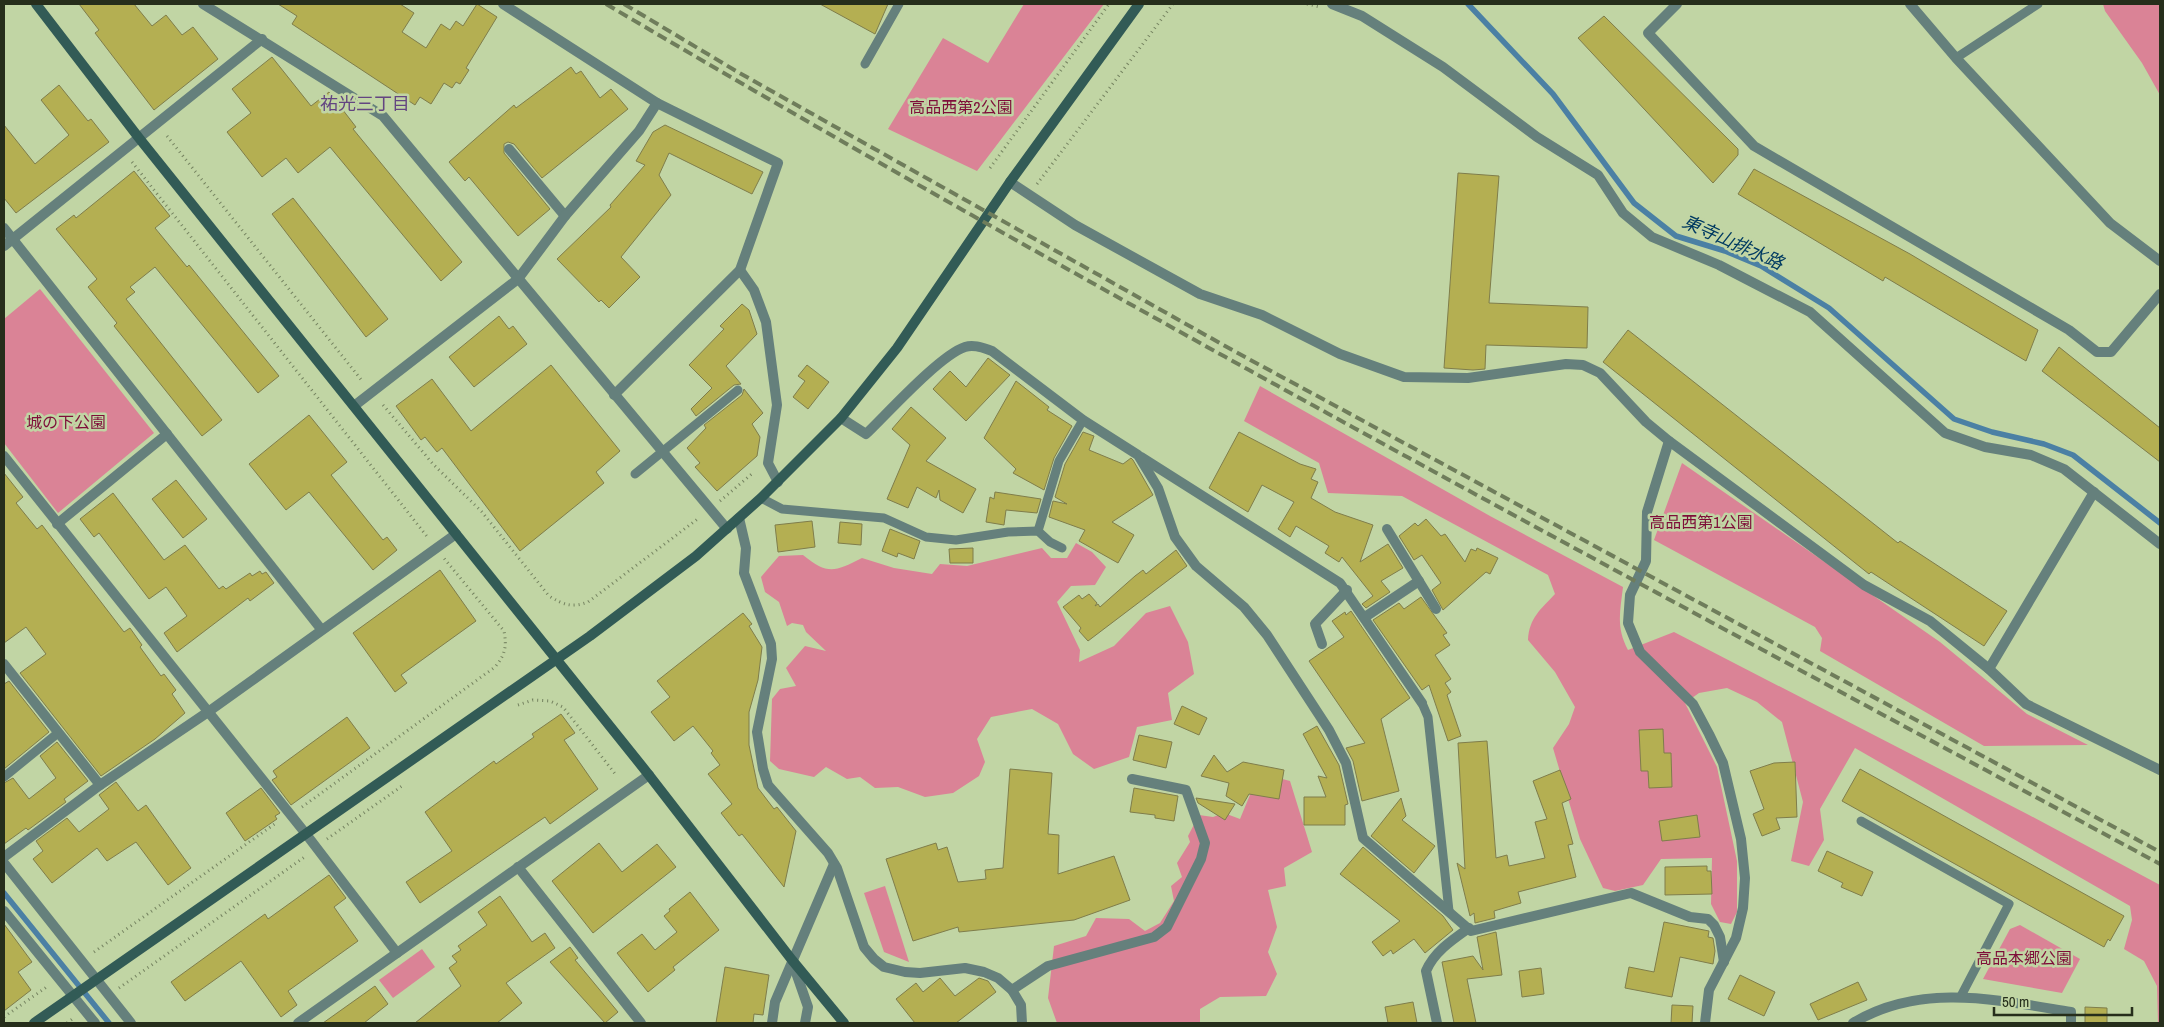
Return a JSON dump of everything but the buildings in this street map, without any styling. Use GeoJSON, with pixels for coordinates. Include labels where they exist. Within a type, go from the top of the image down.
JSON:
{"type":"FeatureCollection","features":[{"type":"Feature","properties":{"kind":"street"},"geometry":{"type":"LineString","coordinates":[[36,4],[139,138],[649,775],[792,960],[844,1023]]}},
{"type":"Feature","properties":{"kind":"street"},"geometry":{"type":"LineString","coordinates":[[203,4],[383,116],[726,529]]}},
{"type":"Feature","properties":{"kind":"street"},"geometry":{"type":"LineString","coordinates":[[503,4],[657,103],[778,163],[740,270],[614,396]]}},
{"type":"Feature","properties":{"kind":"street"},"geometry":{"type":"LineString","coordinates":[[34,1023],[556,660],[658,585],[762,498],[841,418],[897,348],[1010,182],[1140,4]]}},
{"type":"Feature","properties":{"kind":"street"},"geometry":{"type":"LineString","coordinates":[[1332,4],[1362,16],[1443,67],[1537,136],[1598,175],[1623,213],[1652,237],[1719,265],[1810,312],[1946,433],[1985,447],[2031,455],[2064,469],[2160,544]]}},
{"type":"Feature","properties":{"kind":"street"},"geometry":{"type":"LineString","coordinates":[[1677,4],[1648,33],[1754,146],[2069,330],[2097,352],[2111,352],[2160,294]]}},
{"type":"Feature","properties":{"kind":"street"},"geometry":{"type":"LineString","coordinates":[[1910,4],[1956,58],[2110,223],[2160,261]]}},
{"type":"Feature","properties":{"kind":"street"},"geometry":{"type":"LineString","coordinates":[[4,246],[262,39]]}},
{"type":"Feature","properties":{"kind":"street"},"geometry":{"type":"LineString","coordinates":[[354,406],[518,279],[565,216],[638,131],[657,103]]}},
{"type":"Feature","properties":{"kind":"street"},"geometry":{"type":"LineString","coordinates":[[509,149],[565,216]]}},
{"type":"Feature","properties":{"kind":"street"},"geometry":{"type":"LineString","coordinates":[[1010,182],[1075,225],[1200,294],[1262,315],[1340,354],[1404,377],[1468,378],[1566,364],[1583,365],[1600,373],[1646,422],[1669,441],[1864,585],[1930,621],[1989,669],[2026,704],[2160,770]]}},
{"type":"Feature","properties":{"kind":"street"},"geometry":{"type":"LineString","coordinates":[[4,228],[321,629]]}},
{"type":"Feature","properties":{"kind":"street"},"geometry":{"type":"LineString","coordinates":[[740,270],[754,290],[766,322],[778,405],[768,463],[778,482]]}},
{"type":"Feature","properties":{"kind":"street"},"geometry":{"type":"LineString","coordinates":[[841,418],[866,434],[945,359],[966,347],[978,346],[992,351],[1084,420],[1340,583],[1347,590],[1422,703]]}},
{"type":"Feature","properties":{"kind":"street"},"geometry":{"type":"LineString","coordinates":[[57,524],[167,434]]}},
{"type":"Feature","properties":{"kind":"street"},"geometry":{"type":"LineString","coordinates":[[1669,441],[1646,512],[1646,561],[1630,595],[1628,623],[1640,652],[1693,704],[1723,764],[1741,839],[1745,878],[1743,908],[1738,930],[1709,990],[1705,1023]]}},
{"type":"Feature","properties":{"kind":"street"},"geometry":{"type":"LineString","coordinates":[[1138,455],[1158,488],[1175,537],[1196,566],[1244,607],[1267,635],[1329,730],[1346,763],[1363,838],[1472,931],[1630,893],[1690,917],[1708,919],[1714,925],[1720,937],[1724,962]]}},
{"type":"Feature","properties":{"kind":"street"},"geometry":{"type":"LineString","coordinates":[[4,456],[306,834],[397,953]]}},
{"type":"Feature","properties":{"kind":"street"},"geometry":{"type":"LineString","coordinates":[[1989,669],[2094,492]]}},
{"type":"Feature","properties":{"kind":"street"},"geometry":{"type":"LineString","coordinates":[[739,518],[746,548],[744,573],[771,644],[772,659],[757,732],[763,769],[768,784],[814,836],[834,864],[864,947],[884,967],[920,973],[965,968],[998,978],[1012,990],[1021,1005],[1022,1023]]}},
{"type":"Feature","properties":{"kind":"street"},"geometry":{"type":"LineString","coordinates":[[1387,529],[1436,609]]}},
{"type":"Feature","properties":{"kind":"street"},"geometry":{"type":"LineString","coordinates":[[4,857],[100,785],[208,712],[321,629],[456,534]]}},
{"type":"Feature","properties":{"kind":"street"},"geometry":{"type":"LineString","coordinates":[[1365,618],[1419,580]]}},
{"type":"Feature","properties":{"kind":"street"},"geometry":{"type":"LineString","coordinates":[[1322,644],[1315,624],[1347,590]]}},
{"type":"Feature","properties":{"kind":"street"},"geometry":{"type":"LineString","coordinates":[[4,664],[100,785]]}},
{"type":"Feature","properties":{"kind":"street"},"geometry":{"type":"LineString","coordinates":[[299,1023],[649,775]]}},
{"type":"Feature","properties":{"kind":"street"},"geometry":{"type":"LineString","coordinates":[[1012,990],[1048,966],[1154,937],[1168,927],[1201,858],[1205,843],[1186,790],[1132,779]]}},
{"type":"Feature","properties":{"kind":"street"},"geometry":{"type":"LineString","coordinates":[[4,863],[131,1023]]}},
{"type":"Feature","properties":{"kind":"street"},"geometry":{"type":"LineString","coordinates":[[772,1023],[775,1002],[834,864]]}},
{"type":"Feature","properties":{"kind":"street"},"geometry":{"type":"LineString","coordinates":[[518,867],[641,1023]]}},
{"type":"Feature","properties":{"kind":"street"},"geometry":{"type":"LineString","coordinates":[[4,911],[95,1023]]}},
{"type":"Feature","properties":{"kind":"street"},"geometry":{"type":"LineString","coordinates":[[1437,1023],[1426,970],[1430,962],[1447,943],[1469,928]]}},
{"type":"Feature","properties":{"kind":"street"},"geometry":{"type":"LineString","coordinates":[[792,960],[808,1007],[805,1023]]}},
{"type":"Feature","properties":{"kind":"street"},"geometry":{"type":"LineString","coordinates":[[1853,1023],[1887,1008],[1913,1001],[1961,996],[2072,1012],[2071,1023]]}},
{"type":"Feature","properties":{"kind":"lane"},"geometry":{"type":"LineString","coordinates":[[865,64],[899,4]]}},
{"type":"Feature","properties":{"kind":"lane"},"geometry":{"type":"LineString","coordinates":[[1956,58],[2038,4]]}},
{"type":"Feature","properties":{"kind":"lane"},"geometry":{"type":"LineString","coordinates":[[635,474],[738,390]]}},
{"type":"Feature","properties":{"kind":"lane"},"geometry":{"type":"LineString","coordinates":[[1038,531],[1059,461],[1084,420]]}},
{"type":"Feature","properties":{"kind":"lane"},"geometry":{"type":"LineString","coordinates":[[762,498],[782,509],[884,518],[926,537],[956,540],[1008,532],[1038,531],[1050,542],[1062,548]]}},
{"type":"Feature","properties":{"kind":"lane"},"geometry":{"type":"LineString","coordinates":[[1422,703],[1428,717],[1449,911]]}},
{"type":"Feature","properties":{"kind":"lane"},"geometry":{"type":"LineString","coordinates":[[4,777],[58,733]]}},
{"type":"Feature","properties":{"kind":"lane"},"geometry":{"type":"LineString","coordinates":[[1861,821],[2009,904],[1961,996]]}},
{"type":"Feature","properties":{"kind":"path"},"geometry":{"type":"LineString","coordinates":[[990,168],[1109,4]]}},
{"type":"Feature","properties":{"kind":"path"},"geometry":{"type":"LineString","coordinates":[[1029,194],[1173,4]]}},
{"type":"Feature","properties":{"kind":"path"},"geometry":{"type":"LineString","coordinates":[[167,136],[365,384]]}},
{"type":"Feature","properties":{"kind":"path"},"geometry":{"type":"LineString","coordinates":[[132,162],[436,548],[504,631],[506,645],[504,656],[496,667],[302,808]]}},
{"type":"Feature","properties":{"kind":"path"},"geometry":{"type":"LineString","coordinates":[[383,405],[432,464],[482,512],[549,596],[561,603],[574,607],[588,602],[699,518]]}},
{"type":"Feature","properties":{"kind":"path"},"geometry":{"type":"LineString","coordinates":[[719,502],[754,472]]}},
{"type":"Feature","properties":{"kind":"path"},"geometry":{"type":"LineString","coordinates":[[512,710],[520,704],[533,700],[550,701],[563,707],[616,774]]}},
{"type":"Feature","properties":{"kind":"path"},"geometry":{"type":"LineString","coordinates":[[327,839],[407,783]]}},
{"type":"Feature","properties":{"kind":"path"},"geometry":{"type":"LineString","coordinates":[[94,952],[276,823]]}},
{"type":"Feature","properties":{"kind":"path"},"geometry":{"type":"LineString","coordinates":[[117,990],[306,856]]}},
{"type":"Feature","properties":{"kind":"path"},"geometry":{"type":"LineString","coordinates":[[4,1017],[48,985]]}},
{"type":"Feature","properties":{"kind":"green space","name":"高品西第2公園"},"geometry":{"type":"Polygon","coordinates":[[[1024,4],[1104,4],[977,171],[888,129],[943,38],[988,63],[1024,4]]]}},
{"type":"Feature","properties":{"kind":"green space"},"geometry":{"type":"Polygon","coordinates":[[[2103,4],[2160,4],[2160,95],[2142,63],[2105,11],[2103,4]]]}},
{"type":"Feature","properties":{"kind":"green space","name":"城の下公園"},"geometry":{"type":"Polygon","coordinates":[[[40,289],[154,433],[58,513],[4,443],[4,319],[40,289]]]}},
{"type":"Feature","properties":{"kind":"green space"},"geometry":{"type":"Polygon","coordinates":[[[1260,386],[1490,516],[1623,587],[1620,627],[1628,650],[1674,632],[2029,815],[2160,885],[2160,1023],[2158,1023],[2157,986],[2144,961],[2124,949],[2132,920],[2130,906],[1855,748],[1820,809],[1824,840],[1809,866],[1791,861],[1803,802],[1782,722],[1757,702],[1727,688],[1699,693],[1685,703],[1717,767],[1737,861],[1737,912],[1731,924],[1720,922],[1711,904],[1712,858],[1661,859],[1643,885],[1615,891],[1603,888],[1580,839],[1553,748],[1569,724],[1575,707],[1555,672],[1528,640],[1533,620],[1555,594],[1548,575],[1402,496],[1328,493],[1319,463],[1244,421],[1260,386]]]}},
{"type":"Feature","properties":{"kind":"green space","name":"高品西第1公園"},"geometry":{"type":"Polygon","coordinates":[[[1682,463],[1940,642],[2027,714],[2088,745],[1984,746],[1820,651],[1822,638],[1815,627],[1654,540],[1682,463]]]}},
{"type":"Feature","properties":{"kind":"green space"},"geometry":{"type":"Polygon","coordinates":[[[1076,543],[1092,552],[1106,567],[1095,585],[1071,586],[1057,602],[1080,650],[1079,662],[1114,646],[1146,613],[1170,606],[1188,642],[1194,674],[1168,693],[1172,720],[1137,727],[1129,757],[1094,769],[1073,754],[1058,724],[1032,709],[991,717],[977,739],[985,762],[979,776],[953,793],[925,797],[898,787],[875,788],[860,777],[847,779],[826,767],[814,777],[779,769],[770,761],[772,699],[780,689],[796,686],[786,668],[805,646],[826,651],[806,632],[803,625],[792,623],[787,626],[779,602],[765,592],[761,577],[779,556],[803,555],[819,566],[831,569],[844,566],[862,558],[894,568],[932,574],[940,564],[967,566],[1042,548],[1051,558],[1067,558],[1076,543]]]}},
{"type":"Feature","properties":{"kind":"green space"},"geometry":{"type":"Polygon","coordinates":[[[1259,773],[1290,781],[1312,852],[1284,868],[1286,886],[1268,890],[1277,927],[1268,952],[1277,974],[1266,996],[1220,997],[1200,1009],[1200,1023],[1057,1023],[1048,998],[1054,946],[1086,936],[1096,918],[1129,919],[1145,931],[1160,923],[1174,901],[1171,886],[1182,877],[1177,863],[1190,842],[1188,836],[1199,815],[1213,817],[1224,813],[1240,819],[1259,773]]]}},
{"type":"Feature","properties":{"kind":"green space"},"geometry":{"type":"Polygon","coordinates":[[[885,886],[909,962],[884,952],[864,893],[885,886]]]}},
{"type":"Feature","properties":{"kind":"green space","name":"高品本郷公園"},"geometry":{"type":"Polygon","coordinates":[[[2020,925],[2080,959],[2062,993],[1983,979],[2010,929],[2020,925]]]}},
{"type":"Feature","properties":{"kind":"green space"},"geometry":{"type":"Polygon","coordinates":[[[422,949],[435,967],[393,998],[379,980],[422,949]]]}},
{"type":"Feature","properties":{"kind":"waterway","name":"東寺山排水路"},"geometry":{"type":"LineString","coordinates":[[1468,4],[1553,94],[1634,203],[1676,236],[1725,251],[1761,266],[1829,308],[1954,419],[1992,432],[2044,444],[2073,455],[2160,523]]}},
{"type":"Feature","properties":{"kind":"waterway"},"geometry":{"type":"LineString","coordinates":[[4,893],[109,1023]]}},
{"type":"Feature","properties":{"kind":"railway"},"geometry":{"type":"LineString","coordinates":[[606,4],[798,116],[1184,334],[1574,548],[2160,864]]}},
{"type":"Feature","properties":{"kind":"railway"},"geometry":{"type":"LineString","coordinates":[[624,4],[736,71],[1234,351],[2160,852]]}},
{"type":"Feature","properties":{"kind":"district","name":"祐光三丁目"},"geometry":{"type":"Point","coordinates":[365,103]}}]}
